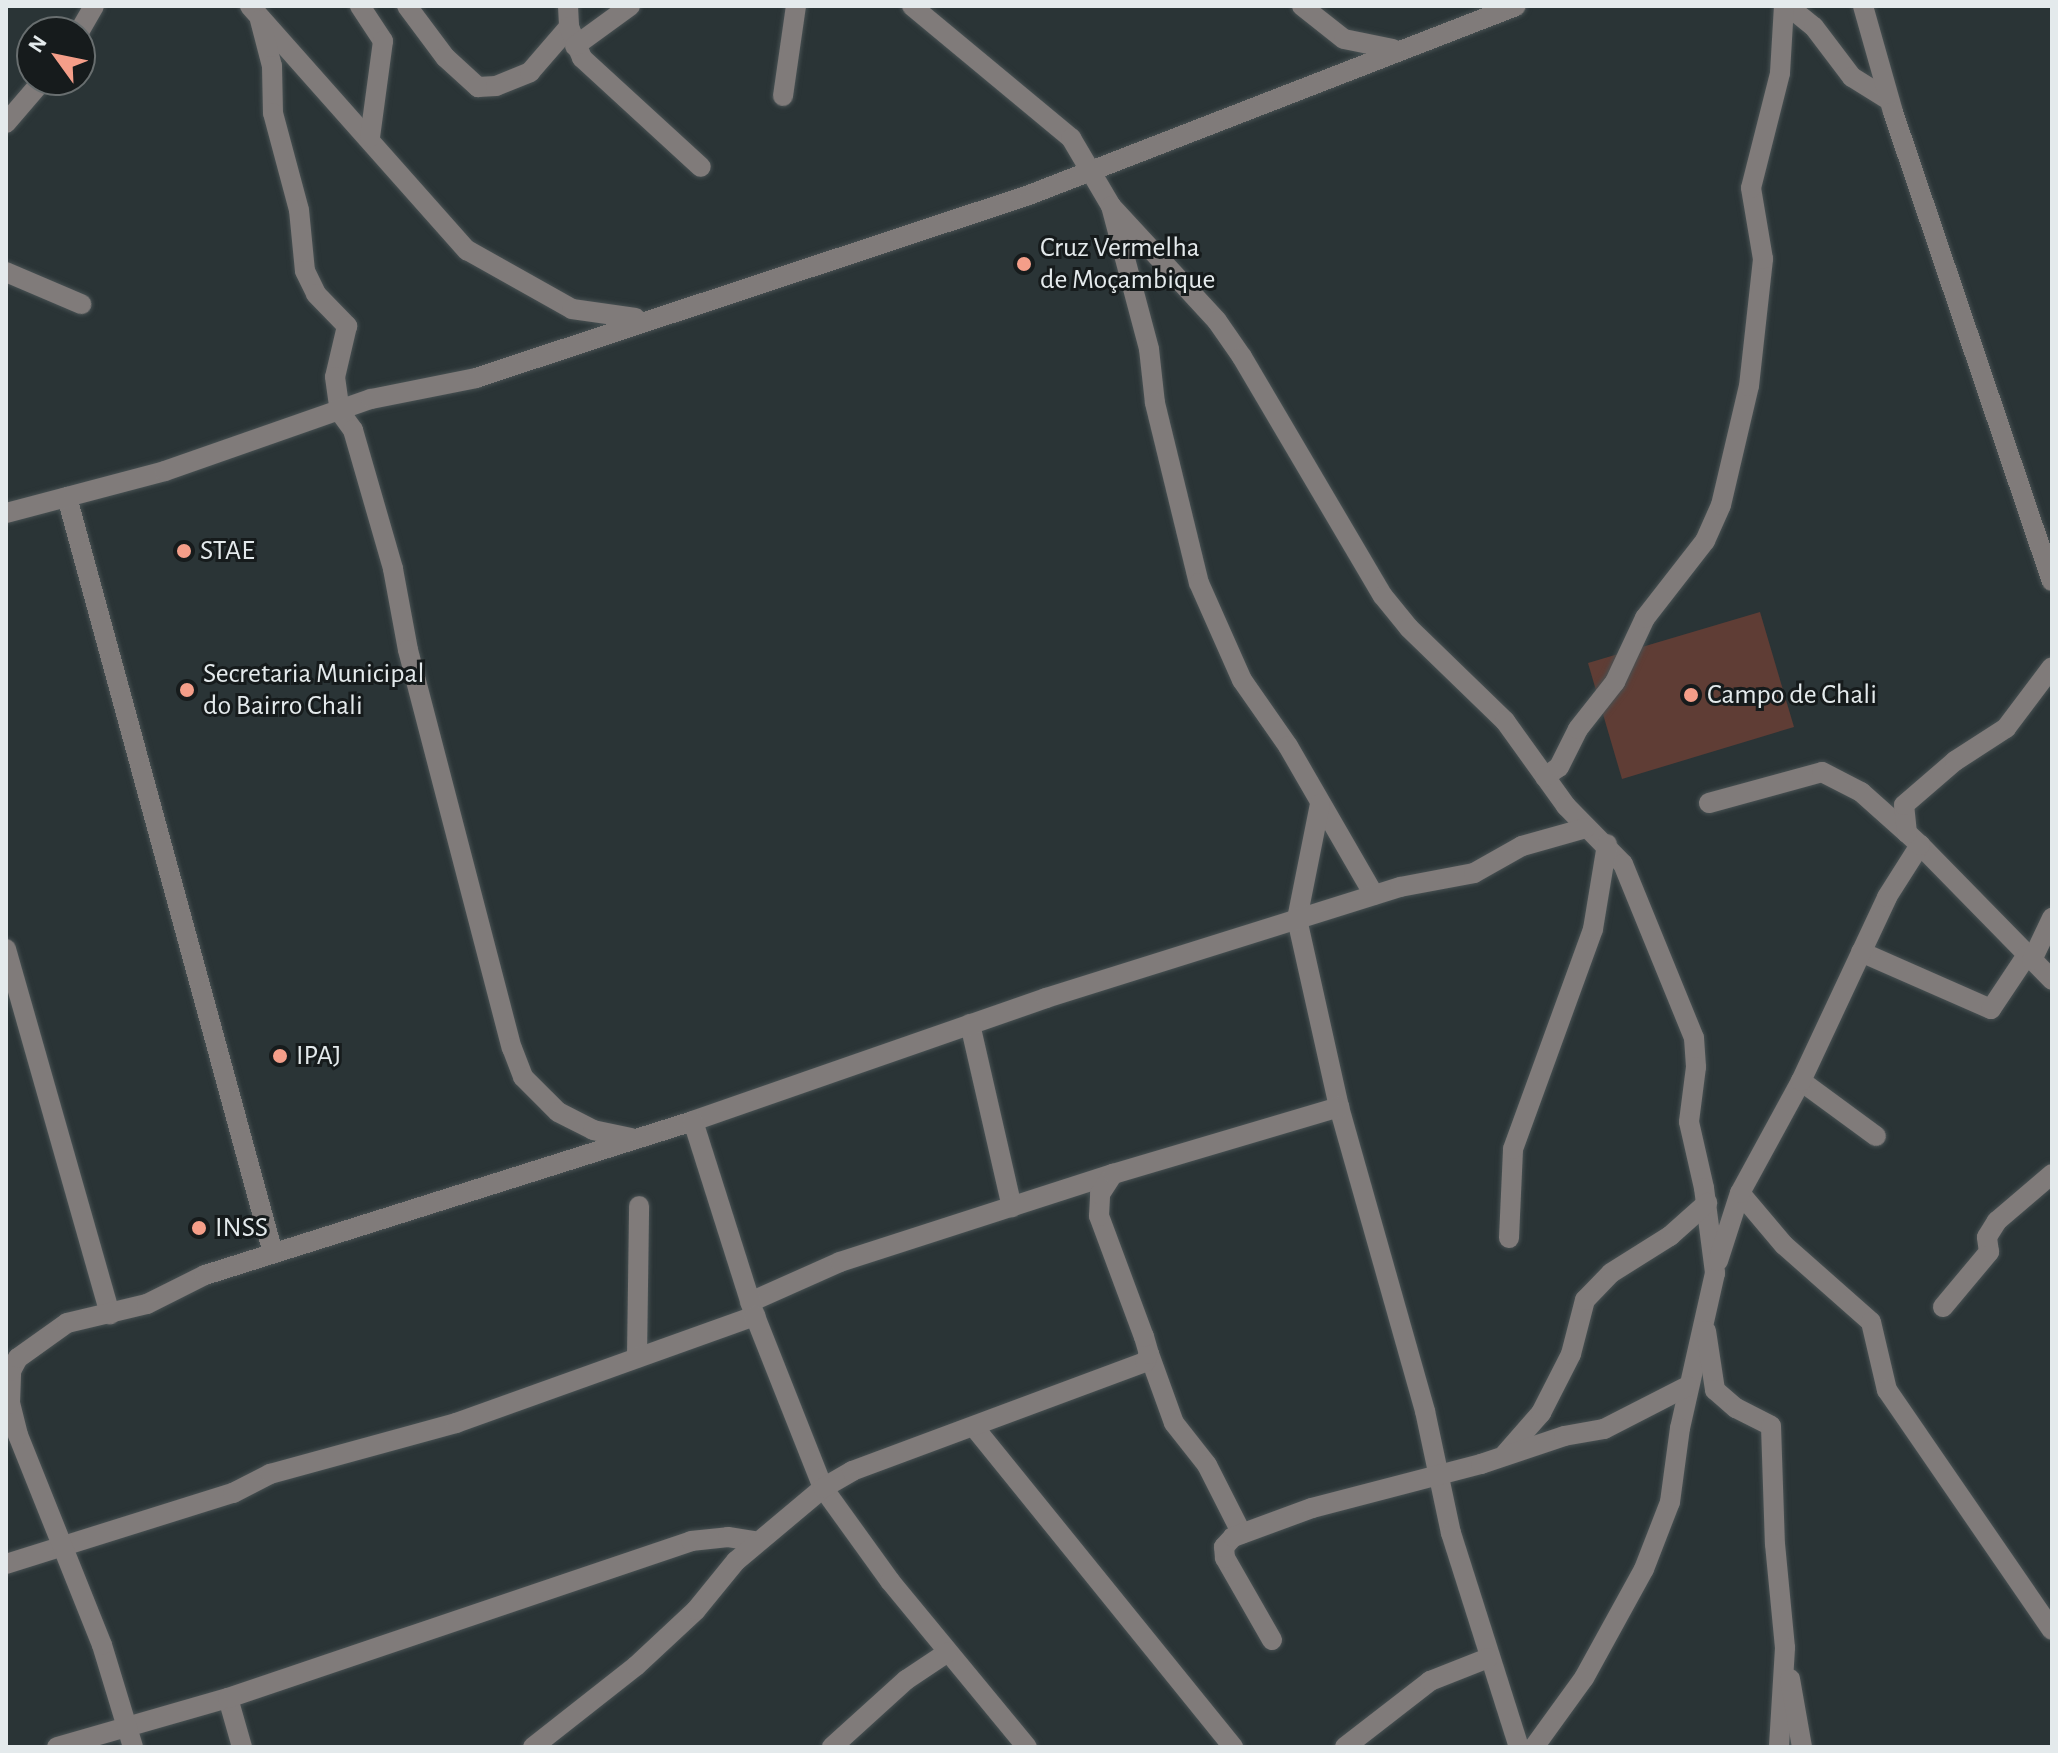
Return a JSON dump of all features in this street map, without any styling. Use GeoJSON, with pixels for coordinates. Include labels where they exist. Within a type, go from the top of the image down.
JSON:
{"type":"FeatureCollection","features":[{"type":"Feature","properties":{"kind":"street"},"geometry":{"type":"LineString","coordinates":[[360,6],[383,41],[370,137]]}},
{"type":"Feature","properties":{"kind":"street"},"geometry":{"type":"LineString","coordinates":[[407,6],[445,57],[478,87],[496,86],[530,72],[572,36],[630,6]]}},
{"type":"Feature","properties":{"kind":"street"},"geometry":{"type":"LineString","coordinates":[[568,6],[572,36],[606,83],[701,167]]}},
{"type":"Feature","properties":{"kind":"street"},"geometry":{"type":"LineString","coordinates":[[783,96],[796,6]]}},
{"type":"Feature","properties":{"kind":"street"},"geometry":{"type":"LineString","coordinates":[[912,6],[1068,135],[1111,206],[1217,321],[1242,357],[1383,596],[1409,628],[1505,721],[1586,828],[1607,844],[1623,864],[1655,935],[1694,1038],[1696,1067],[1689,1122],[1707,1203],[1715,1273]]}},
{"type":"Feature","properties":{"kind":"street"},"geometry":{"type":"LineString","coordinates":[[1302,6],[1344,39],[1400,49]]}},
{"type":"Feature","properties":{"kind":"street"},"geometry":{"type":"LineString","coordinates":[[6,513],[165,471],[407,390],[476,378],[1090,172],[1516,6]]}},
{"type":"Feature","properties":{"kind":"street"},"geometry":{"type":"LineString","coordinates":[[1786,6],[1814,27],[1852,77],[1889,100]]}},
{"type":"Feature","properties":{"kind":"street"},"geometry":{"type":"LineString","coordinates":[[1545,777],[1559,767],[1578,729],[1615,682],[1645,618],[1705,541],[1721,505],[1749,386],[1763,259],[1751,188],[1780,73],[1786,6]]}},
{"type":"Feature","properties":{"kind":"street"},"geometry":{"type":"LineString","coordinates":[[1863,6],[1889,100],[2052,581]]}},
{"type":"Feature","properties":{"kind":"street"},"geometry":{"type":"LineString","coordinates":[[255,13],[370,137],[426,208],[483,261],[572,309],[618,319],[652,317]]}},
{"type":"Feature","properties":{"kind":"street"},"geometry":{"type":"LineString","coordinates":[[255,13],[269,44],[273,113],[299,210],[305,271],[316,294],[347,326],[335,377],[340,412],[353,430],[393,569],[408,650],[523,1077],[576,1123],[634,1139]]}},
{"type":"Feature","properties":{"kind":"street"},"geometry":{"type":"LineString","coordinates":[[6,123],[29,96]]}},
{"type":"Feature","properties":{"kind":"street"},"geometry":{"type":"LineString","coordinates":[[1111,206],[1149,349],[1155,403],[1199,583],[1228,655],[1374,895]]}},
{"type":"Feature","properties":{"kind":"street"},"geometry":{"type":"LineString","coordinates":[[6,272],[81,304]]}},
{"type":"Feature","properties":{"kind":"street"},"geometry":{"type":"LineString","coordinates":[[67,497],[273,1253]]}},
{"type":"Feature","properties":{"kind":"street"},"geometry":{"type":"LineString","coordinates":[[1534,1747],[1584,1678],[1644,1569],[1670,1502],[1688,1386],[1715,1273],[1740,1193],[1801,1081],[1914,839],[1904,805],[1912,795],[2006,728],[2052,667]]}},
{"type":"Feature","properties":{"kind":"street"},"geometry":{"type":"LineString","coordinates":[[1709,803],[1822,772],[1861,792],[1914,839],[2052,980]]}},
{"type":"Feature","properties":{"kind":"street"},"geometry":{"type":"LineString","coordinates":[[1320,804],[1297,919],[1339,1107],[1425,1411],[1438,1474],[1488,1658],[1519,1747]]}},
{"type":"Feature","properties":{"kind":"street"},"geometry":{"type":"LineString","coordinates":[[133,1747],[63,1545],[18,1435],[10,1404],[11,1371],[43,1337],[87,1316],[110,1315],[156,1300],[205,1275],[693,1121],[970,1024],[1297,919],[1374,895],[1474,873],[1522,846],[1586,828]]}},
{"type":"Feature","properties":{"kind":"street"},"geometry":{"type":"LineString","coordinates":[[1509,1238],[1513,1149],[1593,929],[1607,844]]}},
{"type":"Feature","properties":{"kind":"street"},"geometry":{"type":"LineString","coordinates":[[1861,952],[1991,1009],[2029,958],[2052,918]]}},
{"type":"Feature","properties":{"kind":"street"},"geometry":{"type":"LineString","coordinates":[[6,949],[110,1315]]}},
{"type":"Feature","properties":{"kind":"street"},"geometry":{"type":"LineString","coordinates":[[970,1024],[983,1101],[1012,1207]]}},
{"type":"Feature","properties":{"kind":"street"},"geometry":{"type":"LineString","coordinates":[[1801,1081],[1876,1136]]}},
{"type":"Feature","properties":{"kind":"street"},"geometry":{"type":"LineString","coordinates":[[6,1564],[233,1493],[270,1474],[456,1423],[637,1357],[752,1309],[840,1262],[1113,1174],[1339,1107]]}},
{"type":"Feature","properties":{"kind":"street"},"geometry":{"type":"LineString","coordinates":[[693,1121],[752,1309],[823,1488],[948,1652],[1027,1747]]}},
{"type":"Feature","properties":{"kind":"street"},"geometry":{"type":"LineString","coordinates":[[1113,1174],[1100,1194],[1099,1216],[1174,1423],[1207,1465],[1242,1534]]}},
{"type":"Feature","properties":{"kind":"street"},"geometry":{"type":"LineString","coordinates":[[1943,1307],[1989,1252],[1987,1237],[1997,1221],[2052,1174]]}},
{"type":"Feature","properties":{"kind":"street"},"geometry":{"type":"LineString","coordinates":[[1740,1193],[1784,1245],[1871,1322],[1887,1390],[2052,1630]]}},
{"type":"Feature","properties":{"kind":"street"},"geometry":{"type":"LineString","coordinates":[[1502,1457],[1541,1413],[1571,1354],[1585,1300],[1611,1273],[1670,1236],[1707,1203]]}},
{"type":"Feature","properties":{"kind":"street"},"geometry":{"type":"LineString","coordinates":[[637,1357],[639,1206]]}},
{"type":"Feature","properties":{"kind":"street"},"geometry":{"type":"LineString","coordinates":[[1705,1323],[1715,1390],[1736,1408],[1771,1426],[1775,1544],[1785,1648],[1802,1747]]}},
{"type":"Feature","properties":{"kind":"street"},"geometry":{"type":"LineString","coordinates":[[533,1747],[636,1666],[758,1542],[801,1510],[823,1488],[852,1471],[1138,1369],[1149,1354]]}},
{"type":"Feature","properties":{"kind":"street"},"geometry":{"type":"LineString","coordinates":[[1272,1640],[1225,1558],[1224,1547],[1242,1534],[1564,1436],[1604,1429],[1688,1386]]}},
{"type":"Feature","properties":{"kind":"street"},"geometry":{"type":"LineString","coordinates":[[974,1427],[1233,1747]]}},
{"type":"Feature","properties":{"kind":"street"},"geometry":{"type":"LineString","coordinates":[[801,1510],[841,1513]]}},
{"type":"Feature","properties":{"kind":"street"},"geometry":{"type":"LineString","coordinates":[[57,1747],[228,1698],[691,1541],[728,1537],[758,1542]]}},
{"type":"Feature","properties":{"kind":"street"},"geometry":{"type":"LineString","coordinates":[[1779,1747],[1785,1648]]}},
{"type":"Feature","properties":{"kind":"street"},"geometry":{"type":"LineString","coordinates":[[832,1747],[906,1680],[948,1652]]}},
{"type":"Feature","properties":{"kind":"street"},"geometry":{"type":"LineString","coordinates":[[1345,1747],[1430,1681],[1488,1658]]}},
{"type":"Feature","properties":{"kind":"street"},"geometry":{"type":"LineString","coordinates":[[228,1698],[242,1747]]}},
{"type":"Feature","properties":{"kind":"shaded area","name":"Campo de Chali"},"geometry":{"type":"Polygon","coordinates":[[[1760,612],[1794,727],[1622,779],[1588,663],[1760,612]]]}},
{"type":"Feature","properties":{"kind":"place","name":"Cruz Vermelha de Moçambique"},"geometry":{"type":"Point","coordinates":[1024,264]}},
{"type":"Feature","properties":{"kind":"place","name":"STAE"},"geometry":{"type":"Point","coordinates":[184,551]}},
{"type":"Feature","properties":{"kind":"place","name":"Secretaria Municipal do Bairro Chali"},"geometry":{"type":"Point","coordinates":[187,690]}},
{"type":"Feature","properties":{"kind":"place","name":"Campo de Chali"},"geometry":{"type":"Point","coordinates":[1691,695]}},
{"type":"Feature","properties":{"kind":"place","name":"IPAJ"},"geometry":{"type":"Point","coordinates":[280,1056]}},
{"type":"Feature","properties":{"kind":"place","name":"INSS"},"geometry":{"type":"Point","coordinates":[199,1228]}}]}
